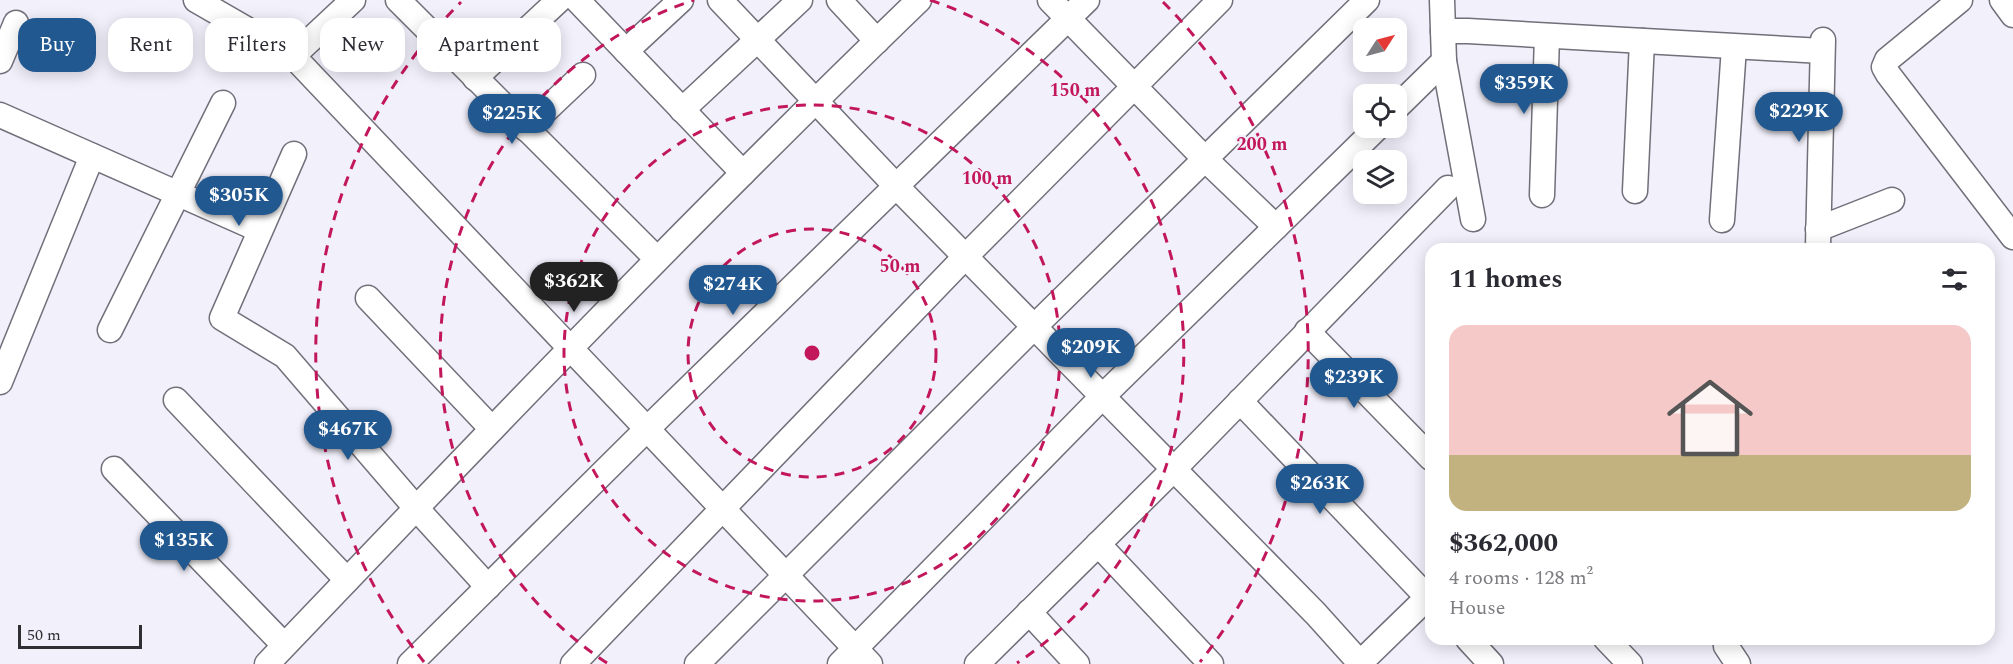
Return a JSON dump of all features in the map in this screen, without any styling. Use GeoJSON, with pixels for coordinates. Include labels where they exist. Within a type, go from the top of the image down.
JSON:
{"type":"FeatureCollection","features":[{"type":"Feature","properties":{"kind":"street"},"geometry":{"type":"LineString","coordinates":[[196,0],[227,18]]}},
{"type":"Feature","properties":{"kind":"street"},"geometry":{"type":"LineString","coordinates":[[308,41],[353,0]]}},
{"type":"Feature","properties":{"kind":"street"},"geometry":{"type":"LineString","coordinates":[[398,0],[657,259]]}},
{"type":"Feature","properties":{"kind":"street"},"geometry":{"type":"LineString","coordinates":[[475,78],[559,0]]}},
{"type":"Feature","properties":{"kind":"street"},"geometry":{"type":"LineString","coordinates":[[577,0],[743,173]]}},
{"type":"Feature","properties":{"kind":"street"},"geometry":{"type":"LineString","coordinates":[[626,51],[681,0]]}},
{"type":"Feature","properties":{"kind":"street"},"geometry":{"type":"LineString","coordinates":[[720,0],[814,102],[1316,614],[1361,664],[1425,603]]}},
{"type":"Feature","properties":{"kind":"street"},"geometry":{"type":"LineString","coordinates":[[682,110],[800,0]]}},
{"type":"Feature","properties":{"kind":"street"},"geometry":{"type":"LineString","coordinates":[[839,0],[877,41]]}},
{"type":"Feature","properties":{"kind":"street"},"geometry":{"type":"LineString","coordinates":[[267,664],[657,259],[920,0]]}},
{"type":"Feature","properties":{"kind":"street"},"geometry":{"type":"LineString","coordinates":[[1050,0],[1205,159],[1276,227]]}},
{"type":"Feature","properties":{"kind":"street"},"geometry":{"type":"LineString","coordinates":[[410,664],[647,429],[1088,0]]}},
{"type":"Feature","properties":{"kind":"street"},"geometry":{"type":"LineString","coordinates":[[573,664],[966,256],[1220,0]]}},
{"type":"Feature","properties":{"kind":"street"},"geometry":{"type":"LineString","coordinates":[[697,664],[1035,326],[1367,0]]}},
{"type":"Feature","properties":{"kind":"street"},"geometry":{"type":"LineString","coordinates":[[1443,0],[1444,61],[1473,219]]}},
{"type":"Feature","properties":{"kind":"street"},"geometry":{"type":"LineString","coordinates":[[1960,0],[1887,60],[1884,67],[2013,237]]}},
{"type":"Feature","properties":{"kind":"street"},"geometry":{"type":"LineString","coordinates":[[2002,0],[2013,15]]}},
{"type":"Feature","properties":{"kind":"street"},"geometry":{"type":"LineString","coordinates":[[0,61],[16,23]]}},
{"type":"Feature","properties":{"kind":"street"},"geometry":{"type":"LineString","coordinates":[[1443,32],[1734,46],[1823,46],[1818,237],[1892,200]]}},
{"type":"Feature","properties":{"kind":"street"},"geometry":{"type":"LineString","coordinates":[[1542,195],[1547,36]]}},
{"type":"Feature","properties":{"kind":"street"},"geometry":{"type":"LineString","coordinates":[[1635,191],[1642,41]]}},
{"type":"Feature","properties":{"kind":"street"},"geometry":{"type":"LineString","coordinates":[[1722,220],[1734,46]]}},
{"type":"Feature","properties":{"kind":"street"},"geometry":{"type":"LineString","coordinates":[[1407,97],[1444,61]]}},
{"type":"Feature","properties":{"kind":"street"},"geometry":{"type":"LineString","coordinates":[[307,72],[787,576],[855,659],[1103,396],[1367,138]]}},
{"type":"Feature","properties":{"kind":"street"},"geometry":{"type":"LineString","coordinates":[[526,129],[583,75]]}},
{"type":"Feature","properties":{"kind":"street"},"geometry":{"type":"LineString","coordinates":[[110,330],[223,103]]}},
{"type":"Feature","properties":{"kind":"street"},"geometry":{"type":"LineString","coordinates":[[0,115],[260,230]]}},
{"type":"Feature","properties":{"kind":"street"},"geometry":{"type":"LineString","coordinates":[[294,154],[222,318],[285,356],[416,508],[488,587]]}},
{"type":"Feature","properties":{"kind":"street"},"geometry":{"type":"LineString","coordinates":[[0,382],[92,156]]}},
{"type":"Feature","properties":{"kind":"street"},"geometry":{"type":"LineString","coordinates":[[977,664],[1174,469],[1448,188]]}},
{"type":"Feature","properties":{"kind":"street"},"geometry":{"type":"LineString","coordinates":[[369,298],[492,429]]}},
{"type":"Feature","properties":{"kind":"street"},"geometry":{"type":"LineString","coordinates":[[1308,331],[1425,452]]}},
{"type":"Feature","properties":{"kind":"street"},"geometry":{"type":"LineString","coordinates":[[176,400],[348,580]]}},
{"type":"Feature","properties":{"kind":"street"},"geometry":{"type":"LineString","coordinates":[[1240,401],[1425,593]]}},
{"type":"Feature","properties":{"kind":"street"},"geometry":{"type":"LineString","coordinates":[[114,469],[284,645]]}},
{"type":"Feature","properties":{"kind":"street"},"geometry":{"type":"LineString","coordinates":[[1098,544],[1211,664]]}},
{"type":"Feature","properties":{"kind":"street"},"geometry":{"type":"LineString","coordinates":[[1029,612],[1077,664]]}},
{"type":"Feature","properties":{"kind":"street"},"geometry":{"type":"LineString","coordinates":[[1474,645],[1491,664]]}},
{"type":"Feature","properties":{"kind":"street"},"geometry":{"type":"LineString","coordinates":[[1612,645],[1630,664]]}},
{"type":"Feature","properties":{"kind":"street"},"geometry":{"type":"LineString","coordinates":[[1726,645],[1738,664]]}}]}
